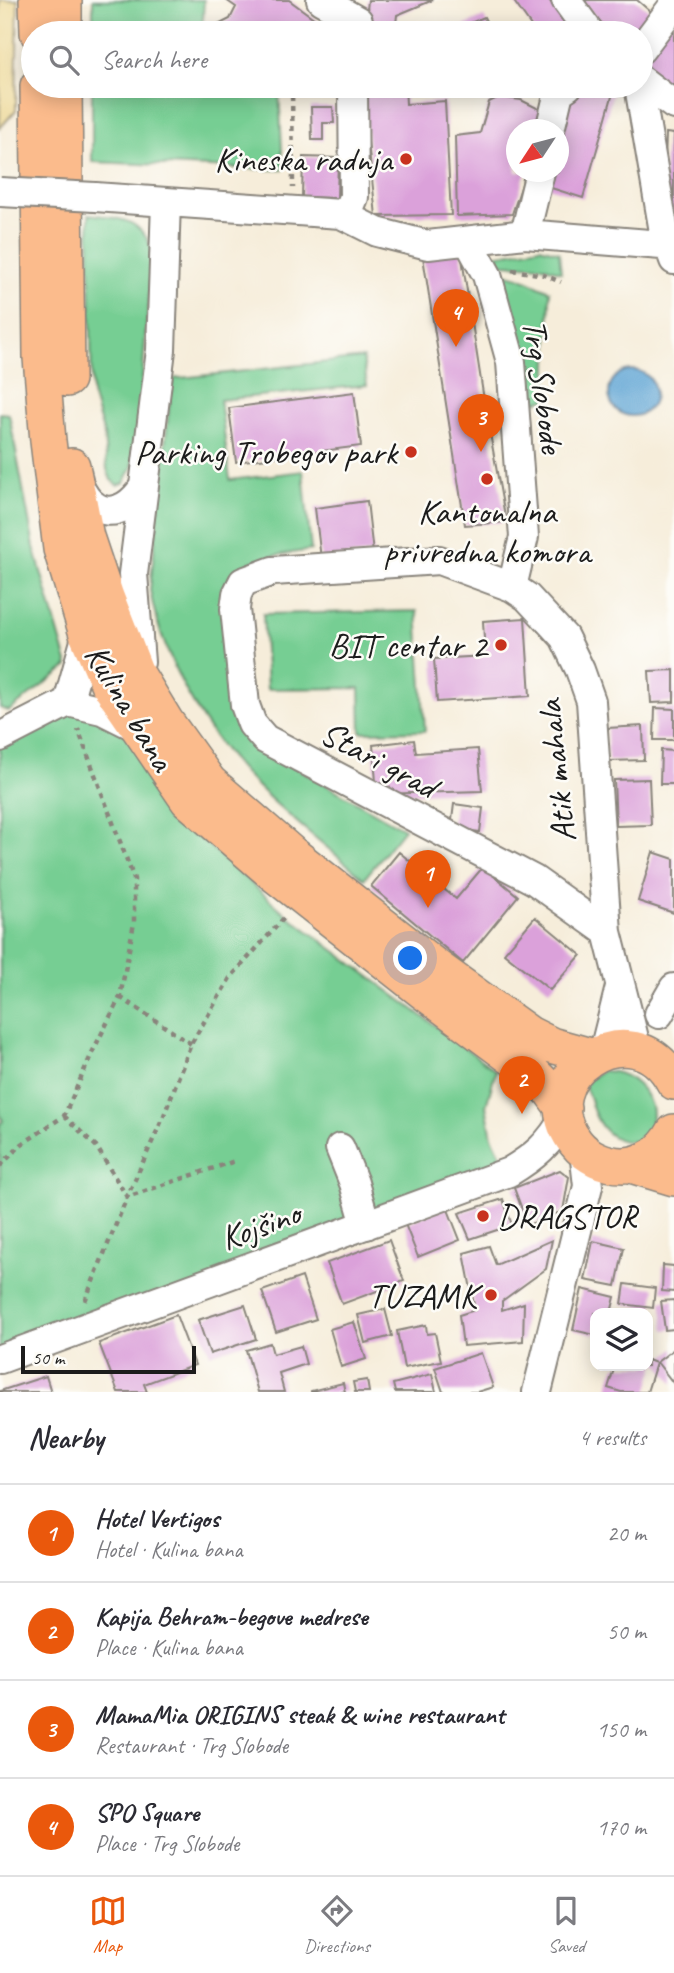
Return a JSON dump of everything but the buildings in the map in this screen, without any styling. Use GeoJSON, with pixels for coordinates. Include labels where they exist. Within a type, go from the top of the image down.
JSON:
{"type":"FeatureCollection","features":[{"type":"Feature","properties":{"kind":"main road"},"geometry":{"type":"LineString","coordinates":[[37,0],[38,21]]}},
{"type":"Feature","properties":{"kind":"main road"},"geometry":{"type":"LineString","coordinates":[[64,0],[64,21]]}},
{"type":"Feature","properties":{"kind":"main road","name":"Kulina bana"},"geometry":{"type":"LineString","coordinates":[[38,98],[41,358],[48,441],[61,549],[87,634],[107,683],[188,800],[284,883],[533,1073],[550,1090],[563,1113],[568,1130],[583,1151]]}},
{"type":"Feature","properties":{"kind":"main road","name":"Kulina bana"},"geometry":{"type":"LineString","coordinates":[[64,98],[66,361],[71,460],[86,537],[135,671],[166,722],[209,782],[292,854],[436,967],[529,1034],[551,1045],[641,1062]]}},
{"type":"Feature","properties":{"kind":"main road"},"geometry":{"type":"LineString","coordinates":[[563,1113],[567,1084],[581,1064],[641,1062]]}},
{"type":"Feature","properties":{"kind":"main road"},"geometry":{"type":"LineString","coordinates":[[625,1165],[655,1154],[665,1146],[674,1132]]}},
{"type":"Feature","properties":{"kind":"main road"},"geometry":{"type":"LineString","coordinates":[[583,1151],[594,1159],[674,1178]]}},
{"type":"Feature","properties":{"kind":"street"},"geometry":{"type":"LineString","coordinates":[[321,0],[358,18]]}},
{"type":"Feature","properties":{"kind":"street"},"geometry":{"type":"LineString","coordinates":[[566,0],[581,21]]}},
{"type":"Feature","properties":{"kind":"street"},"geometry":{"type":"LineString","coordinates":[[653,31],[667,9]]}},
{"type":"Feature","properties":{"kind":"street"},"geometry":{"type":"LineString","coordinates":[[653,89],[674,105]]}},
{"type":"Feature","properties":{"kind":"street"},"geometry":{"type":"LineString","coordinates":[[331,214],[350,207],[354,197],[353,98]]}},
{"type":"Feature","properties":{"kind":"street"},"geometry":{"type":"LineString","coordinates":[[553,119],[558,98]]}},
{"type":"Feature","properties":{"kind":"street"},"geometry":{"type":"LineString","coordinates":[[0,192],[331,214],[376,232],[428,246],[525,234],[672,251],[664,232],[641,98]]}},
{"type":"Feature","properties":{"kind":"street"},"geometry":{"type":"LineString","coordinates":[[525,234],[538,182]]}},
{"type":"Feature","properties":{"kind":"street"},"geometry":{"type":"LineString","coordinates":[[143,684],[136,633],[133,574],[161,350],[166,201]]}},
{"type":"Feature","properties":{"kind":"street","name":"Trg Slobode"},"geometry":{"type":"LineString","coordinates":[[469,242],[487,275],[511,362],[524,537],[512,587]]}},
{"type":"Feature","properties":{"kind":"street"},"geometry":{"type":"LineString","coordinates":[[71,460],[86,498],[99,510],[126,506],[143,488]]}},
{"type":"Feature","properties":{"kind":"street","name":"Atik mahala"},"geometry":{"type":"LineString","coordinates":[[250,578],[273,570],[439,560],[512,587],[527,597],[564,637],[591,701],[607,932],[641,1062]]}},
{"type":"Feature","properties":{"kind":"street","name":"Stari grad"},"geometry":{"type":"LineString","coordinates":[[250,578],[243,582],[237,594],[235,608],[246,705],[252,724],[265,739],[443,835],[534,880],[607,932]]}},
{"type":"Feature","properties":{"kind":"street"},"geometry":{"type":"LineString","coordinates":[[68,702],[87,634]]}},
{"type":"Feature","properties":{"kind":"street"},"geometry":{"type":"LineString","coordinates":[[0,737],[68,702],[102,710],[136,727]]}},
{"type":"Feature","properties":{"kind":"street"},"geometry":{"type":"LineString","coordinates":[[659,1014],[674,988]]}},
{"type":"Feature","properties":{"kind":"street"},"geometry":{"type":"LineString","coordinates":[[540,1152],[550,1142],[563,1113]]}},
{"type":"Feature","properties":{"kind":"street"},"geometry":{"type":"LineString","coordinates":[[340,1148],[366,1225]]}},
{"type":"Feature","properties":{"kind":"street"},"geometry":{"type":"LineString","coordinates":[[537,1392],[588,1185],[583,1151],[568,1148],[540,1152]]}},
{"type":"Feature","properties":{"kind":"street","name":"Kojšino"},"geometry":{"type":"LineString","coordinates":[[0,1359],[509,1172],[540,1152]]}},
{"type":"Feature","properties":{"kind":"street"},"geometry":{"type":"LineString","coordinates":[[588,1185],[608,1169],[625,1165]]}},
{"type":"Feature","properties":{"kind":"path"},"geometry":{"type":"LineString","coordinates":[[292,98],[293,190]]}},
{"type":"Feature","properties":{"kind":"path"},"geometry":{"type":"LineString","coordinates":[[504,269],[544,275],[561,282]]}},
{"type":"Feature","properties":{"kind":"path"},"geometry":{"type":"LineString","coordinates":[[0,1166],[22,1144],[64,1116],[120,997],[134,922],[134,879],[68,702]]}},
{"type":"Feature","properties":{"kind":"path"},"geometry":{"type":"LineString","coordinates":[[71,1334],[127,1197],[163,1118],[191,1044],[230,978],[287,915]]}},
{"type":"Feature","properties":{"kind":"path"},"geometry":{"type":"LineString","coordinates":[[120,997],[191,1044]]}},
{"type":"Feature","properties":{"kind":"path"},"geometry":{"type":"LineString","coordinates":[[64,1116],[96,1146],[127,1197]]}},
{"type":"Feature","properties":{"kind":"path"},"geometry":{"type":"LineString","coordinates":[[127,1197],[234,1161]]}},
{"type":"Feature","properties":{"kind":"green space"},"geometry":{"type":"Polygon","coordinates":[[[93,0],[204,0],[203,21],[93,21],[93,0]]]}},
{"type":"Feature","properties":{"kind":"green space"},"geometry":{"type":"Polygon","coordinates":[[[92,98],[279,98],[283,170],[92,162],[92,98]]]}},
{"type":"Feature","properties":{"kind":"green space"},"geometry":{"type":"Polygon","coordinates":[[[89,214],[119,219],[135,226],[142,231],[152,250],[138,435],[132,468],[124,483],[117,485],[111,480],[107,469],[104,435],[92,394],[89,214]]]}},
{"type":"Feature","properties":{"kind":"green space"},"geometry":{"type":"Polygon","coordinates":[[[540,247],[559,252],[561,272],[543,266],[502,264],[495,255],[540,247]]]}},
{"type":"Feature","properties":{"kind":"green space"},"geometry":{"type":"Polygon","coordinates":[[[504,273],[550,291],[547,399],[526,404],[504,273]]]}},
{"type":"Feature","properties":{"kind":"green space"},"geometry":{"type":"Polygon","coordinates":[[[363,358],[367,385],[220,400],[230,480],[303,471],[311,550],[248,563],[232,574],[225,589],[263,749],[404,829],[364,879],[268,797],[219,743],[175,669],[164,643],[150,590],[172,379],[363,358]]]}},
{"type":"Feature","properties":{"kind":"green space"},"geometry":{"type":"Polygon","coordinates":[[[0,413],[9,414],[34,547],[68,666],[9,711],[0,708],[0,413]]]}},
{"type":"Feature","properties":{"kind":"green space"},"geometry":{"type":"Polygon","coordinates":[[[417,611],[425,731],[361,732],[360,688],[267,689],[263,614],[417,611]]]}},
{"type":"Feature","properties":{"kind":"green space"},"geometry":{"type":"Polygon","coordinates":[[[68,702],[113,715],[189,828],[287,915],[496,1071],[486,1106],[492,1137],[509,1172],[0,1359],[0,1124],[3,1121],[0,1114],[0,737],[68,702]]]}},
{"type":"Feature","properties":{"kind":"green space"},"geometry":{"type":"Polygon","coordinates":[[[602,1071],[618,1073],[638,1085],[651,1106],[652,1126],[656,1134],[644,1139],[622,1141],[605,1130],[594,1111],[584,1083],[602,1071]]]}},
{"type":"Feature","properties":{"kind":"sand"},"geometry":{"type":"Polygon","coordinates":[[[0,0],[18,0],[16,110],[0,128],[0,0]]]}},
{"type":"Feature","properties":{"kind":"water"},"geometry":{"type":"Polygon","coordinates":[[[632,370],[648,377],[655,393],[648,409],[632,416],[616,409],[609,393],[616,377],[632,370]]]}},
{"type":"Feature","properties":{"kind":"place","name":"Kineska radnja"},"geometry":{"type":"Point","coordinates":[406,159]}},
{"type":"Feature","properties":{"kind":"place","name":"SPO Square"},"geometry":{"type":"Point","coordinates":[456,347]}},
{"type":"Feature","properties":{"kind":"place","name":"Parking Trobegov park"},"geometry":{"type":"Point","coordinates":[411,452]}},
{"type":"Feature","properties":{"kind":"place","name":"MamaMia ORIGINS steak & wine restaurant"},"geometry":{"type":"Point","coordinates":[481,452]}},
{"type":"Feature","properties":{"kind":"place","name":"Kantonalna privredna komora"},"geometry":{"type":"Point","coordinates":[487,479]}},
{"type":"Feature","properties":{"kind":"place","name":"BIT centar 2"},"geometry":{"type":"Point","coordinates":[501,645]}},
{"type":"Feature","properties":{"kind":"place","name":"Hotel Vertigos"},"geometry":{"type":"Point","coordinates":[428,908]}},
{"type":"Feature","properties":{"kind":"place","name":"Kapija Behram-begove medrese"},"geometry":{"type":"Point","coordinates":[522,1114]}},
{"type":"Feature","properties":{"kind":"place","name":"DRAGSTOR"},"geometry":{"type":"Point","coordinates":[483,1216]}},
{"type":"Feature","properties":{"kind":"place","name":"TUZAMK"},"geometry":{"type":"Point","coordinates":[491,1295]}}]}
